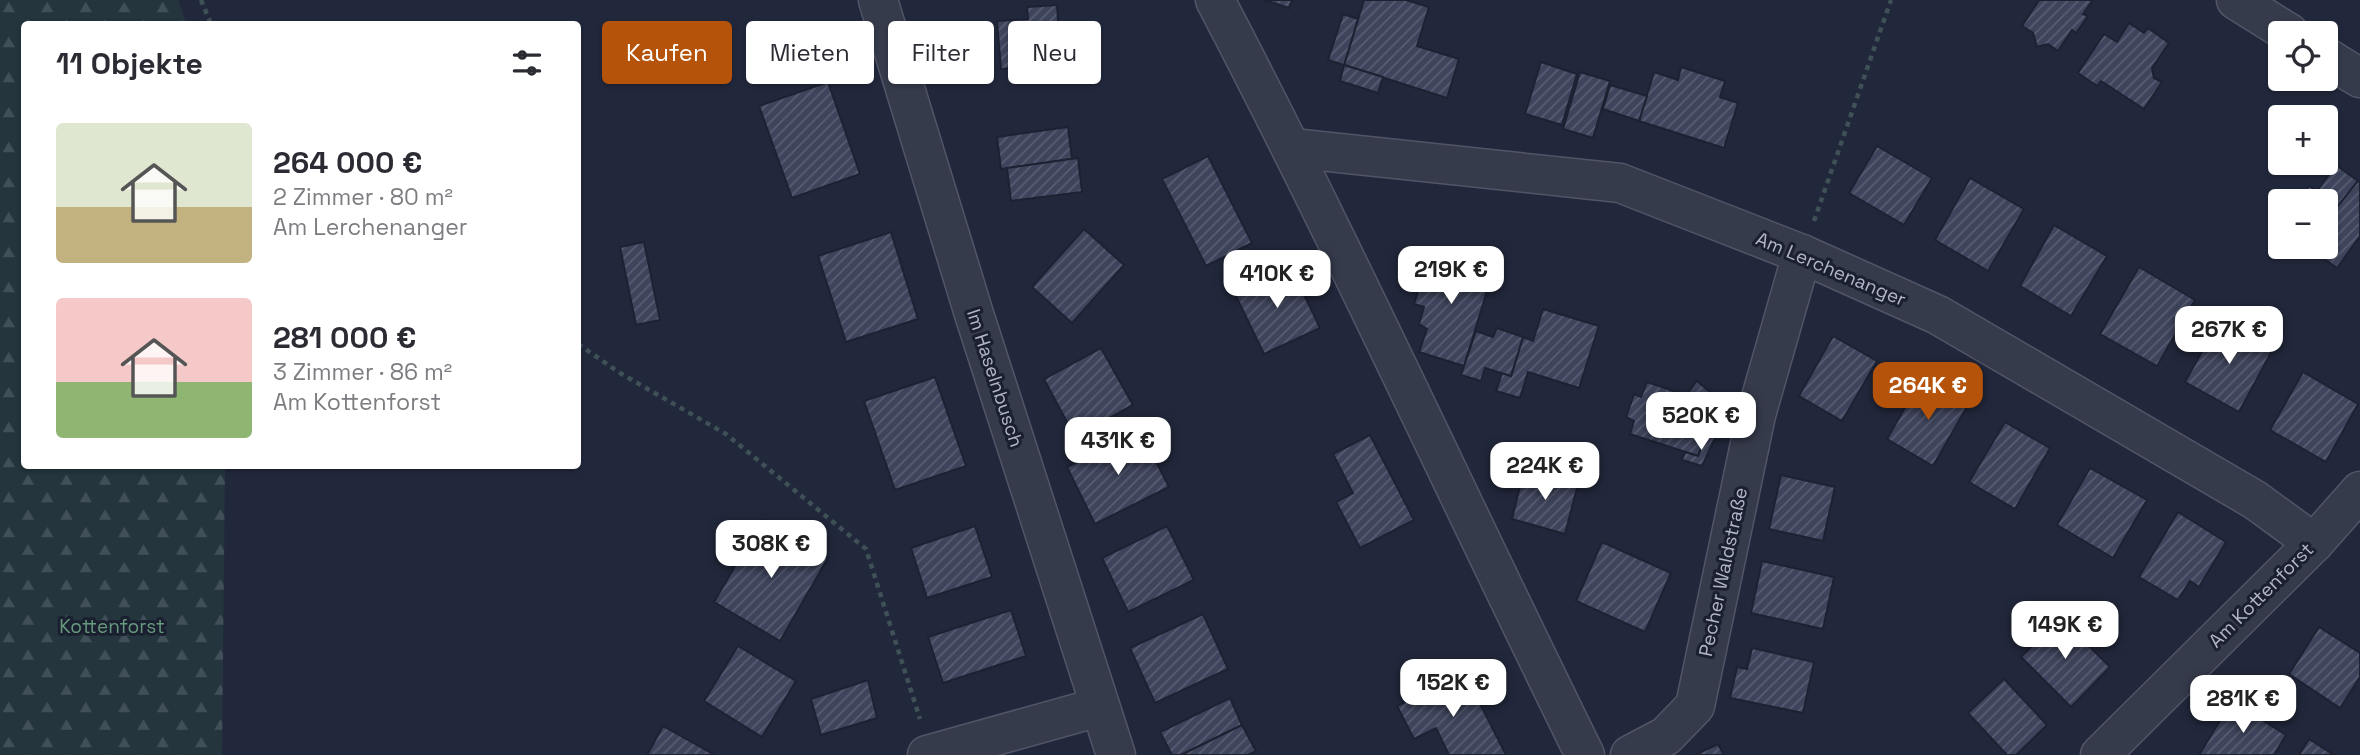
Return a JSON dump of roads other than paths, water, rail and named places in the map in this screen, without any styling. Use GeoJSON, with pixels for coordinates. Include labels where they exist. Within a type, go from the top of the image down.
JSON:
{"type":"FeatureCollection","features":[{"type":"Feature","properties":{"kind":"street","name":"Im Haselnbusch"},"geometry":{"type":"LineString","coordinates":[[878,0],[974,314],[1116,755]]}},
{"type":"Feature","properties":{"kind":"street"},"geometry":{"type":"LineString","coordinates":[[1215,0],[1292,148],[1585,755]]}},
{"type":"Feature","properties":{"kind":"street"},"geometry":{"type":"LineString","coordinates":[[2236,0],[2270,21]]}},
{"type":"Feature","properties":{"kind":"street"},"geometry":{"type":"LineString","coordinates":[[2338,64],[2360,78]]}},
{"type":"Feature","properties":{"kind":"street","name":"Am Lerchenanger"},"geometry":{"type":"LineString","coordinates":[[1292,148],[1620,183],[1802,254],[1938,315],[2255,500],[2314,543]]}},
{"type":"Feature","properties":{"kind":"street","name":"Pecher Waldstraße"},"geometry":{"type":"LineString","coordinates":[[1630,755],[1666,736],[1695,706],[1756,415],[1802,254]]}},
{"type":"Feature","properties":{"kind":"street","name":"Am Kottenforst"},"geometry":{"type":"LineString","coordinates":[[2100,755],[2314,543],[2360,491]]}},
{"type":"Feature","properties":{"kind":"street"},"geometry":{"type":"LineString","coordinates":[[929,754],[1100,707]]}},
{"type":"Feature","properties":{"kind":"park label","name":"Kottenforst"},"geometry":{"type":"Point","coordinates":[112,626]}}]}
